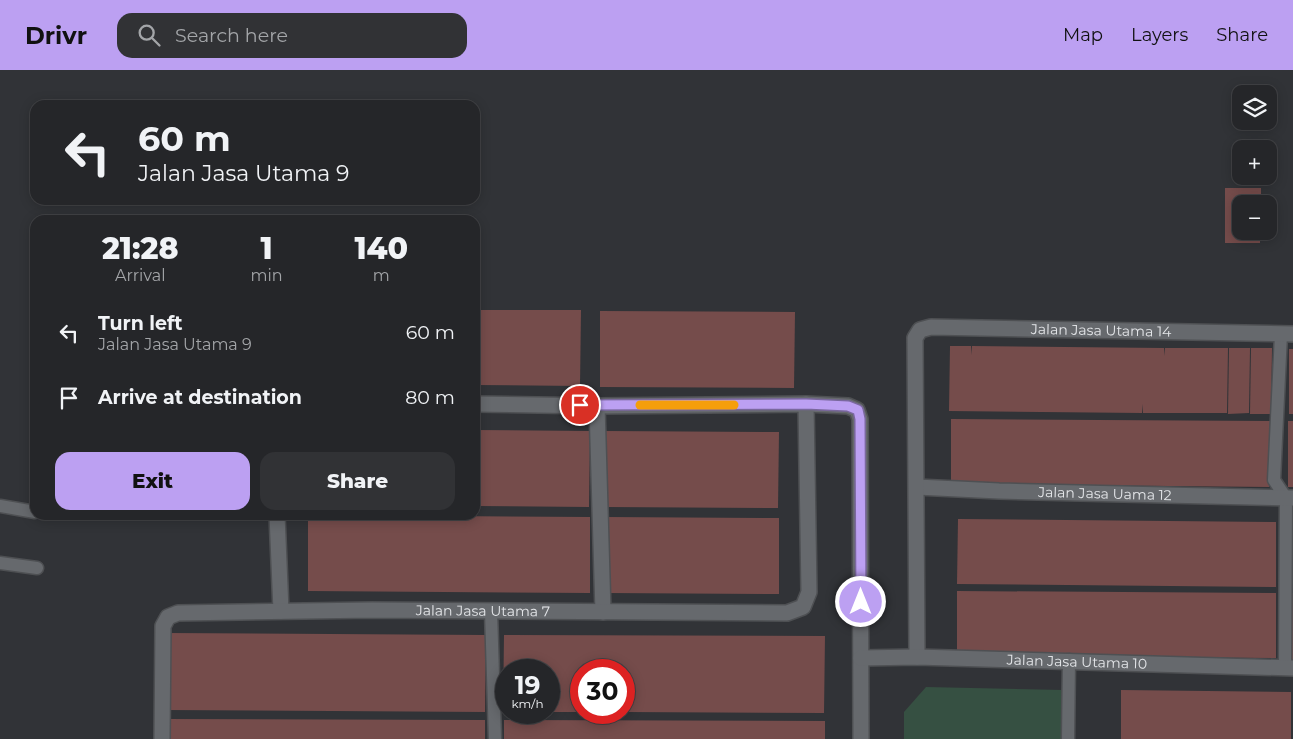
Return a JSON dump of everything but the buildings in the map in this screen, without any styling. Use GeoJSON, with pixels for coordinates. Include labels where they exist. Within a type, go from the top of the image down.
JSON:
{"type":"FeatureCollection","features":[{"type":"Feature","properties":{"kind":"street","name":"Jalan Jasa Utama 14"},"geometry":{"type":"LineString","coordinates":[[917,487],[915,338],[920,330],[930,328],[1287,334]]}},
{"type":"Feature","properties":{"kind":"street"},"geometry":{"type":"LineString","coordinates":[[480,404],[597,406],[806,404],[848,406],[858,410],[860,419],[861,739]]}},
{"type":"Feature","properties":{"kind":"street","name":"Jalan Jasa Utama 7"},"geometry":{"type":"LineString","coordinates":[[162,739],[163,626],[168,617],[178,613],[282,611],[787,613],[803,607],[809,592],[806,404]]}},
{"type":"Feature","properties":{"kind":"street"},"geometry":{"type":"LineString","coordinates":[[597,406],[603,612]]}},
{"type":"Feature","properties":{"kind":"street","name":"Jalan Jasa Uama 12"},"geometry":{"type":"LineString","coordinates":[[917,487],[999,491],[1290,498]]}},
{"type":"Feature","properties":{"kind":"street"},"geometry":{"type":"LineString","coordinates":[[917,487],[917,657]]}},
{"type":"Feature","properties":{"kind":"street"},"geometry":{"type":"LineString","coordinates":[[277,520],[282,611]]}},
{"type":"Feature","properties":{"kind":"street","name":"Jalan Jasa Utama 10"},"geometry":{"type":"LineString","coordinates":[[861,658],[917,657],[1069,660],[1289,668]]}},
{"type":"Feature","properties":{"kind":"lane"},"geometry":{"type":"LineString","coordinates":[[1287,334],[1274,480],[1290,498],[1289,668]]}},
{"type":"Feature","properties":{"kind":"lane"},"geometry":{"type":"LineString","coordinates":[[0,506],[30,511]]}},
{"type":"Feature","properties":{"kind":"lane"},"geometry":{"type":"LineString","coordinates":[[0,563],[37,568]]}},
{"type":"Feature","properties":{"kind":"lane"},"geometry":{"type":"LineString","coordinates":[[490,612],[495,739]]}},
{"type":"Feature","properties":{"kind":"lane"},"geometry":{"type":"LineString","coordinates":[[1068,739],[1069,660]]}},
{"type":"Feature","properties":{"kind":"green space"},"geometry":{"type":"Polygon","coordinates":[[[926,687],[1063,690],[1062,739],[904,739],[904,712],[926,687]]]}},
{"type":"Feature","properties":{"kind":"slow traffic"},"geometry":{"type":"LineString","coordinates":[[640,405],[734,405]]}},
{"type":"Feature","properties":{"kind":"route"},"geometry":{"type":"LineString","coordinates":[[580,405],[806,404],[848,406],[858,410],[860,419],[861,602]]}}]}
